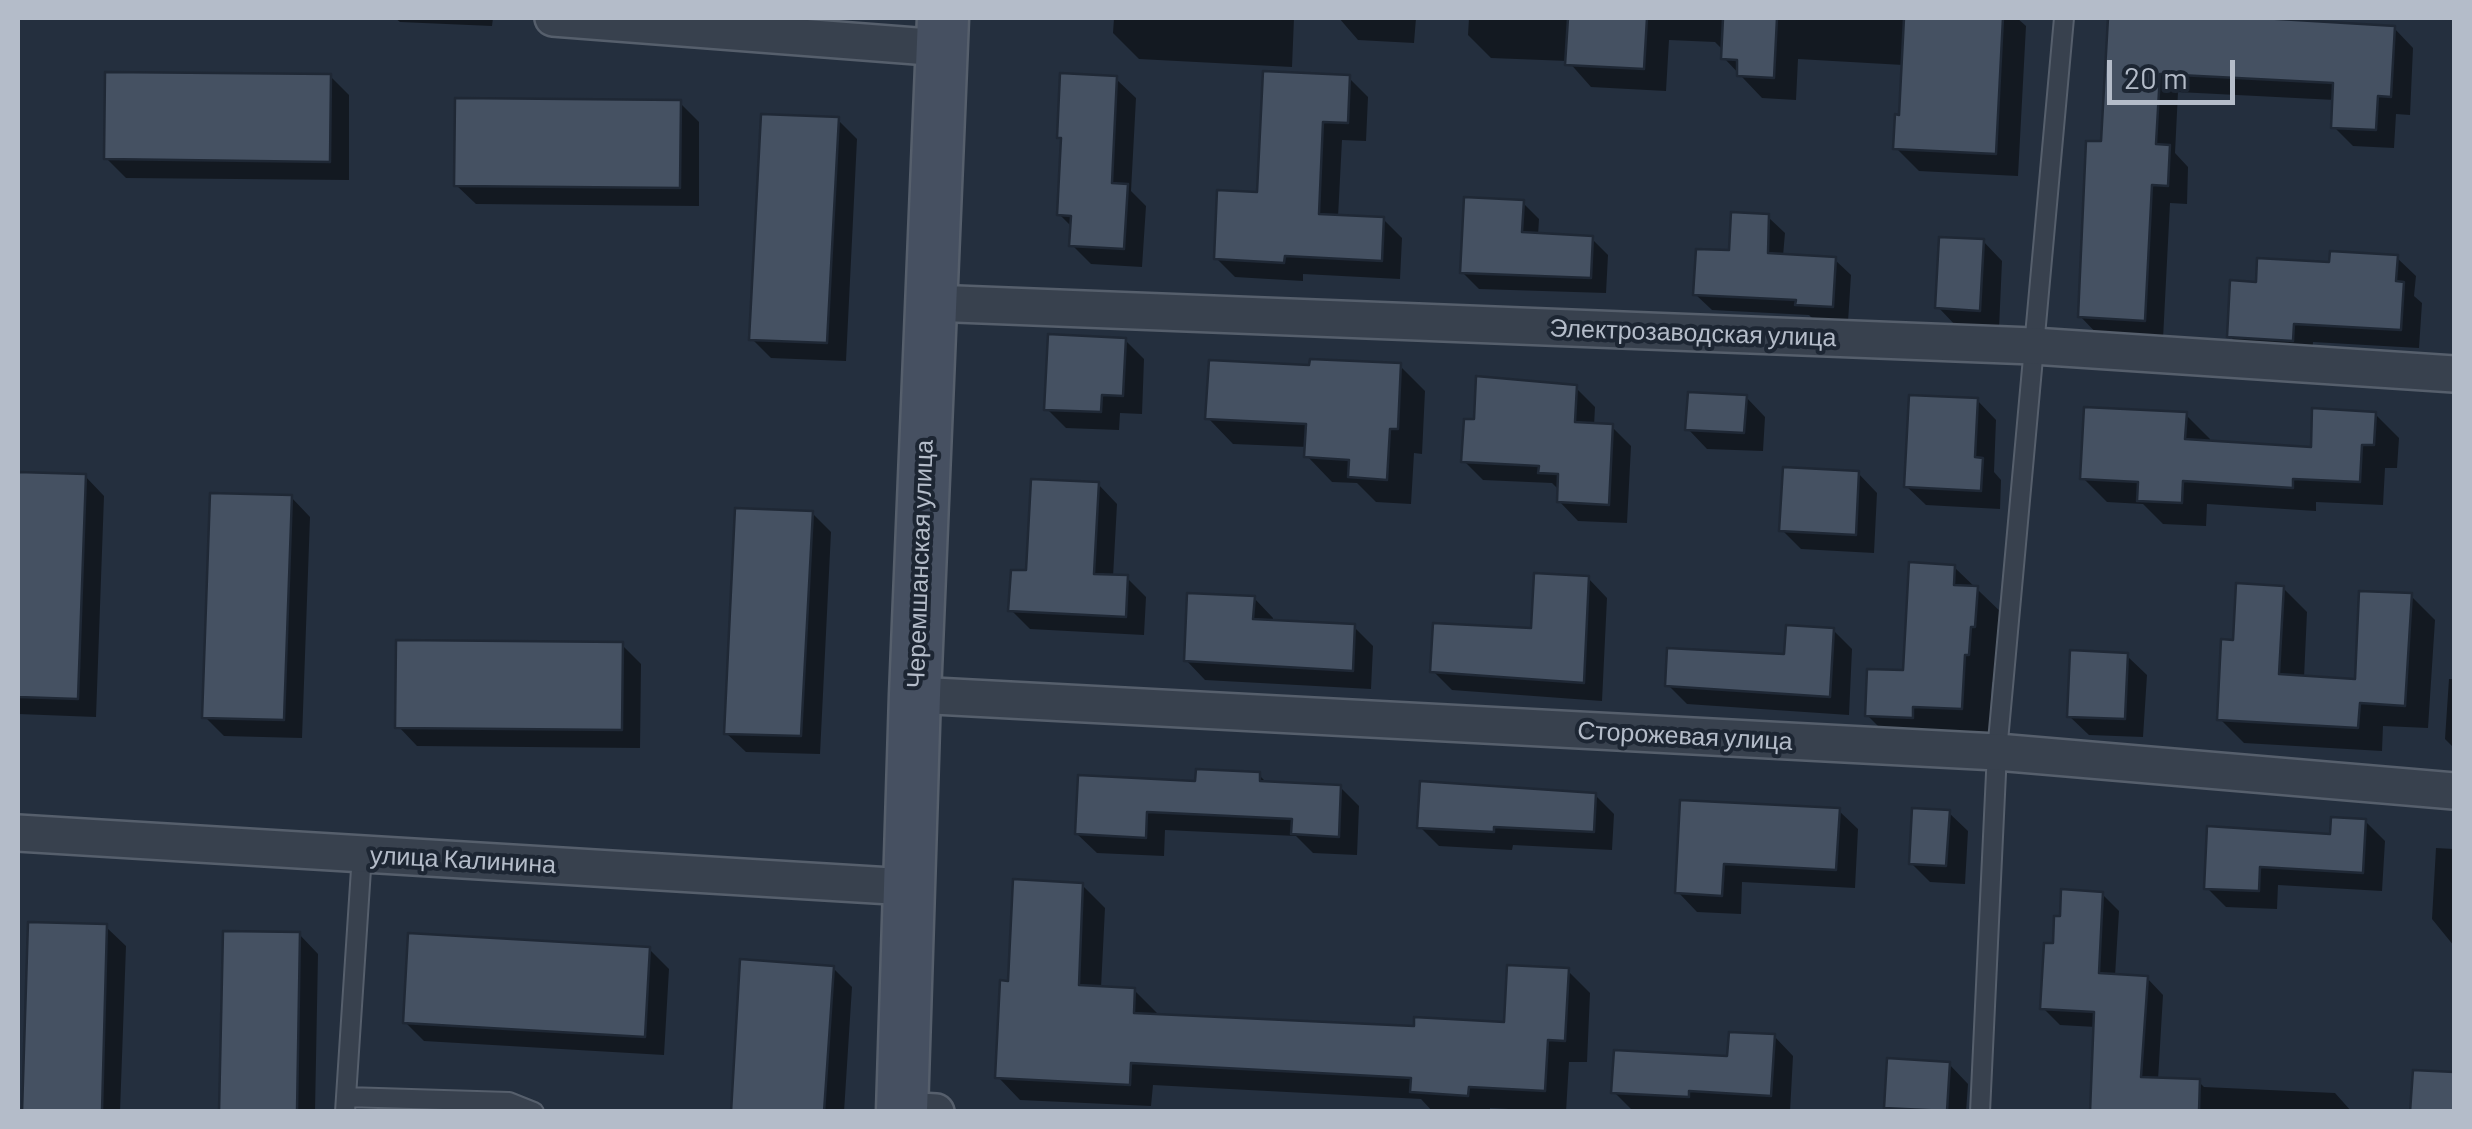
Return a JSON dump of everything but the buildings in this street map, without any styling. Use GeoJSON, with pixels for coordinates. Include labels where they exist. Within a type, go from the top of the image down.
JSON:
{"type":"FeatureCollection","features":[{"type":"Feature","properties":{"kind":"street"},"geometry":{"type":"LineString","coordinates":[[553,18],[943,32]]}},
{"type":"Feature","properties":{"kind":"street","name":"Черемшанская улица"},"geometry":{"type":"LineString","coordinates":[[902,1111],[943,32]]}},
{"type":"Feature","properties":{"kind":"street","name":"Электрозаводская улица"},"geometry":{"type":"LineString","coordinates":[[930,303],[2032,346],[2454,374]]}},
{"type":"Feature","properties":{"kind":"street","name":"Сторожевая улица"},"geometry":{"type":"LineString","coordinates":[[915,695],[1997,752],[2454,791]]}},
{"type":"Feature","properties":{"kind":"street","name":"улица Калинина"},"geometry":{"type":"LineString","coordinates":[[18,834],[908,887]]}},
{"type":"Feature","properties":{"kind":"street"},"geometry":{"type":"LineString","coordinates":[[902,1111],[936,1112]]}},
{"type":"Feature","properties":{"kind":"lane"},"geometry":{"type":"LineString","coordinates":[[1980,1112],[1997,752],[2064,18]]}},
{"type":"Feature","properties":{"kind":"lane"},"geometry":{"type":"LineString","coordinates":[[362,854],[346,1104],[509,1102],[534,1112]]}}]}
